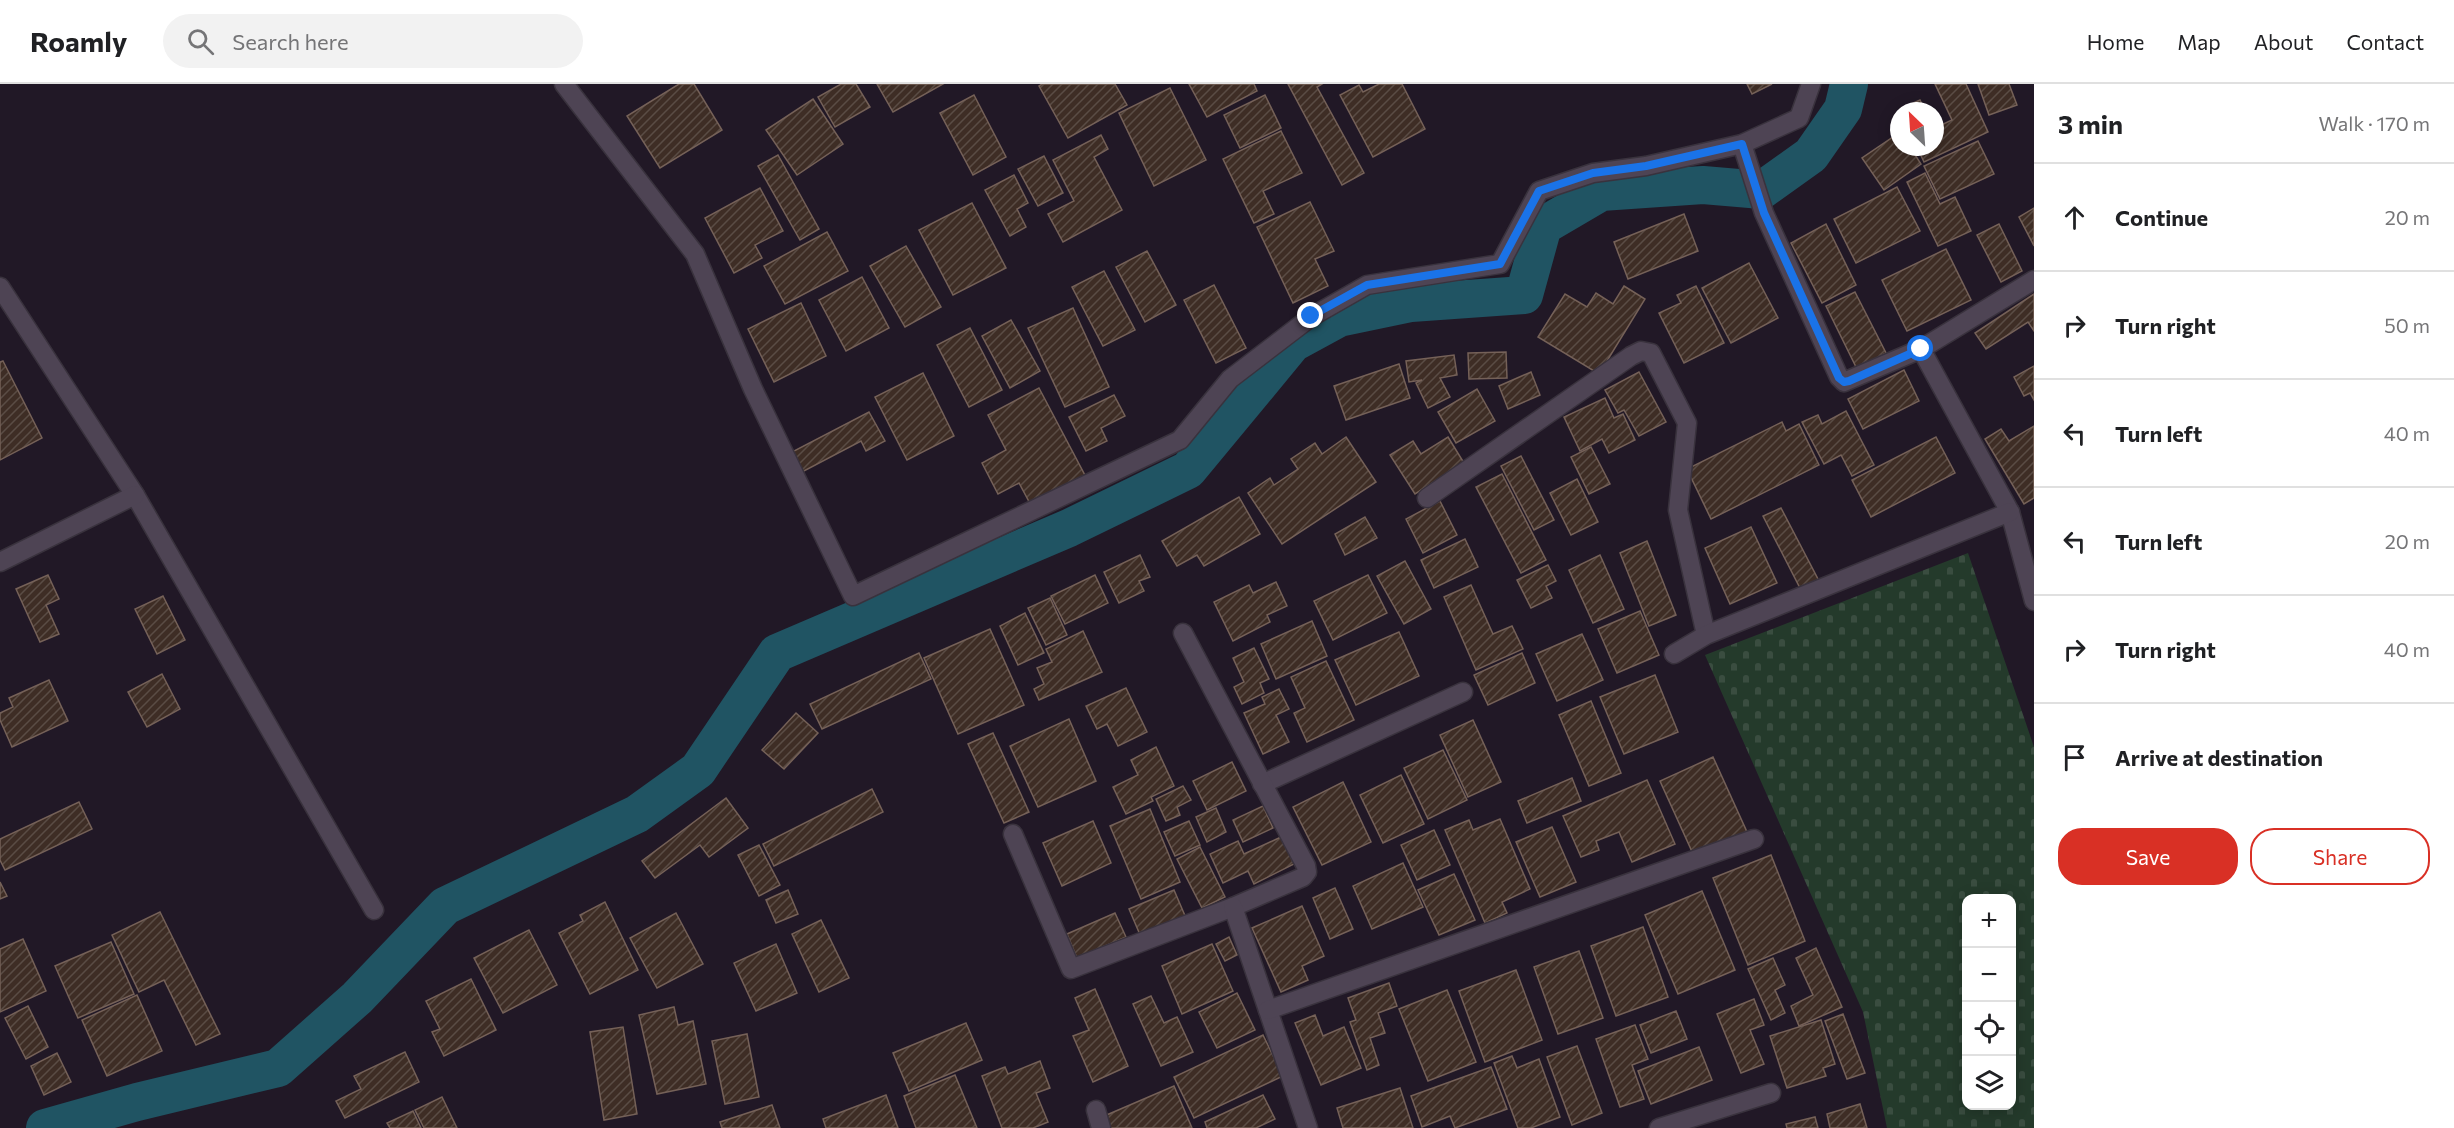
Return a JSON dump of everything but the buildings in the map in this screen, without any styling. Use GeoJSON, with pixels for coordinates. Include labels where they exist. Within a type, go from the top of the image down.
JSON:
{"type":"FeatureCollection","features":[{"type":"Feature","properties":{"kind":"street"},"geometry":{"type":"LineString","coordinates":[[564,84],[695,254],[753,390],[853,596],[1180,440],[1230,379],[1311,316],[1367,285],[1500,264],[1539,191],[1593,173],[1646,166],[1742,144],[1799,118],[1811,84]]}},
{"type":"Feature","properties":{"kind":"street"},"geometry":{"type":"LineString","coordinates":[[1742,144],[1764,213],[1839,378],[1844,382],[1921,349],[2034,280]]}},
{"type":"Feature","properties":{"kind":"street"},"geometry":{"type":"LineString","coordinates":[[0,287],[135,495],[375,910]]}},
{"type":"Feature","properties":{"kind":"street"},"geometry":{"type":"LineString","coordinates":[[1921,349],[2010,512],[2034,601]]}},
{"type":"Feature","properties":{"kind":"street"},"geometry":{"type":"LineString","coordinates":[[1427,498],[1631,356],[1641,351],[1651,352],[1687,423],[1678,510],[1706,635]]}},
{"type":"Feature","properties":{"kind":"street"},"geometry":{"type":"LineString","coordinates":[[0,562],[135,495]]}},
{"type":"Feature","properties":{"kind":"street"},"geometry":{"type":"LineString","coordinates":[[1674,654],[1706,635],[2010,512]]}},
{"type":"Feature","properties":{"kind":"street"},"geometry":{"type":"LineString","coordinates":[[1013,834],[1071,969],[1233,908],[1303,877],[1307,872],[1306,866],[1183,633]]}},
{"type":"Feature","properties":{"kind":"street"},"geometry":{"type":"LineString","coordinates":[[1262,784],[1463,692]]}},
{"type":"Feature","properties":{"kind":"street"},"geometry":{"type":"LineString","coordinates":[[1268,1010],[1754,839]]}},
{"type":"Feature","properties":{"kind":"street"},"geometry":{"type":"LineString","coordinates":[[1233,908],[1308,1128]]}},
{"type":"Feature","properties":{"kind":"street"},"geometry":{"type":"LineString","coordinates":[[1659,1128],[1771,1093]]}},
{"type":"Feature","properties":{"kind":"street"},"geometry":{"type":"LineString","coordinates":[[1096,1110],[1101,1128]]}},
{"type":"Feature","properties":{"kind":"green space"},"geometry":{"type":"Polygon","coordinates":[[[1968,553],[2034,747],[2034,1128],[1887,1128],[1863,1012],[1705,655],[1968,553]]]}},
{"type":"Feature","properties":{"kind":"waterway"},"geometry":{"type":"LineString","coordinates":[[45,1128],[137,1102],[278,1068],[357,998],[445,906],[637,814],[698,770],[777,653],[1069,528],[1188,470],[1293,343],[1339,318],[1411,303],[1524,295],[1543,226],[1601,192],[1703,185],[1762,190],[1811,155],[1843,109],[1849,84]]}},
{"type":"Feature","properties":{"kind":"route"},"geometry":{"type":"LineString","coordinates":[[1311,316],[1367,285],[1500,264],[1539,191],[1593,173],[1646,166],[1742,144],[1764,213],[1839,378],[1844,382],[1849,381],[1921,349]]}}]}
